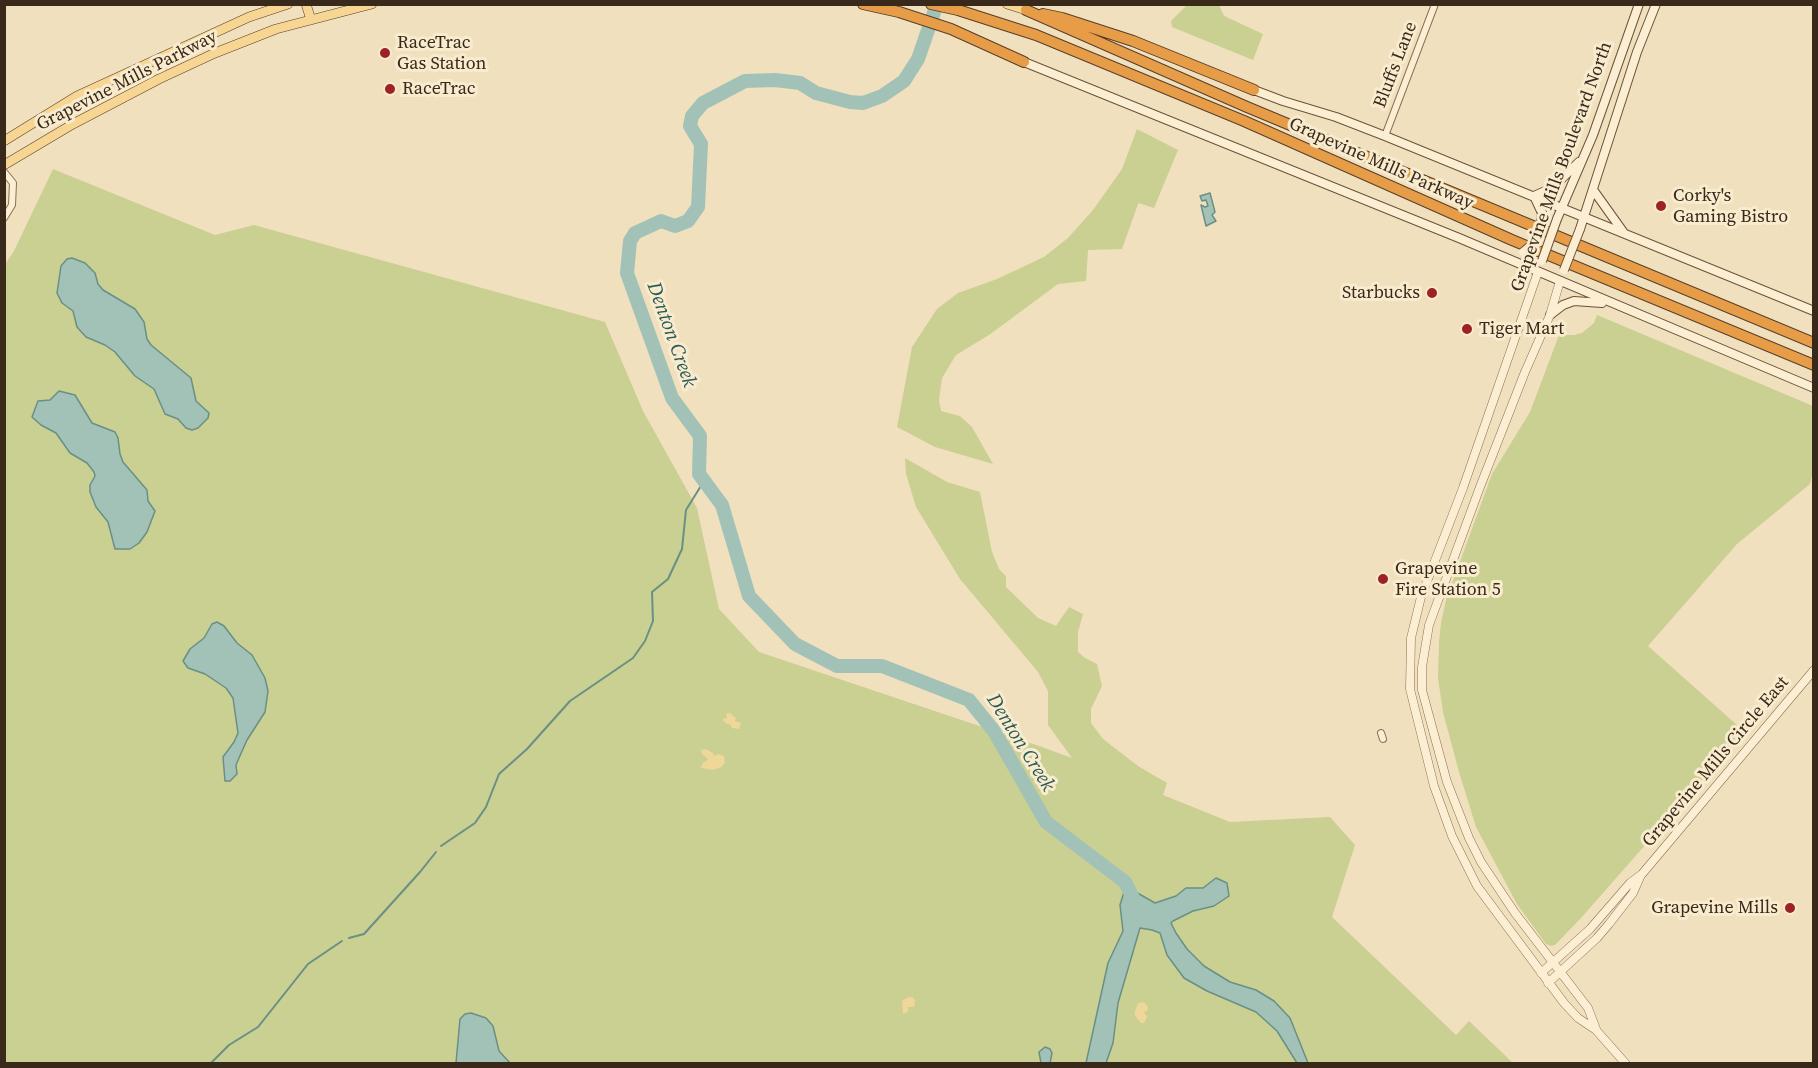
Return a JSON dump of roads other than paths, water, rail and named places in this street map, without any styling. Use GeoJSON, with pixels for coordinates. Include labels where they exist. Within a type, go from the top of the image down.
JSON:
{"type":"FeatureCollection","features":[{"type":"Feature","properties":{"kind":"highway"},"geometry":{"type":"LineString","coordinates":[[863,4],[951,28],[1023,62]]}},
{"type":"Feature","properties":{"kind":"highway","name":"Grapevine Mills Parkway"},"geometry":{"type":"LineString","coordinates":[[931,4],[958,10],[1036,35],[1244,121],[1512,240],[1814,365]]}},
{"type":"Feature","properties":{"kind":"highway"},"geometry":{"type":"LineString","coordinates":[[1026,10],[1097,29],[1254,90]]}},
{"type":"Feature","properties":{"kind":"highway","name":"Grapevine Mills Parkway"},"geometry":{"type":"LineString","coordinates":[[1026,10],[1258,112],[1814,343]]}},
{"type":"Feature","properties":{"kind":"main road","name":"Grapevine Mills Parkway"},"geometry":{"type":"LineString","coordinates":[[7,138],[77,96],[249,17],[288,4]]}},
{"type":"Feature","properties":{"kind":"main road"},"geometry":{"type":"LineString","coordinates":[[306,4],[311,20]]}},
{"type":"Feature","properties":{"kind":"main road","name":"Grapevine Mills Parkway"},"geometry":{"type":"LineString","coordinates":[[4,165],[73,124],[215,53],[276,29],[372,4]]}},
{"type":"Feature","properties":{"kind":"main road","name":"Grapevine Mills Parkway"},"geometry":{"type":"LineString","coordinates":[[1007,4],[1026,10]]}},
{"type":"Feature","properties":{"kind":"main road","name":"Grapevine Mills Boulevard North"},"geometry":{"type":"LineString","coordinates":[[1538,272],[1561,208],[1583,158],[1639,4]]}},
{"type":"Feature","properties":{"kind":"main road","name":"Grapevine Mills Boulevard North"},"geometry":{"type":"LineString","coordinates":[[1560,281],[1594,191],[1637,52],[1656,4]]}},
{"type":"Feature","properties":{"kind":"main road"},"geometry":{"type":"LineString","coordinates":[[1624,48],[1637,52]]}},
{"type":"Feature","properties":{"kind":"main road","name":"Grapevine Mills Parkway"},"geometry":{"type":"LineString","coordinates":[[1023,62],[1251,152],[1814,388]]}},
{"type":"Feature","properties":{"kind":"main road","name":"Grapevine Mills Parkway"},"geometry":{"type":"LineString","coordinates":[[1254,90],[1385,136],[1814,311]]}},
{"type":"Feature","properties":{"kind":"main road"},"geometry":{"type":"LineString","coordinates":[[1503,256],[1522,252],[1534,243],[1542,213],[1534,196],[1552,188],[1583,158]]}},
{"type":"Feature","properties":{"kind":"main road"},"geometry":{"type":"LineString","coordinates":[[1594,191],[1624,233]]}},
{"type":"Feature","properties":{"kind":"main road"},"geometry":{"type":"LineString","coordinates":[[1550,315],[1563,305],[1574,301],[1593,301],[1617,306]]}},
{"type":"Feature","properties":{"kind":"street","name":"Bluffs Lane"},"geometry":{"type":"LineString","coordinates":[[1385,136],[1435,4]]}},
{"type":"Feature","properties":{"kind":"street"},"geometry":{"type":"LineString","coordinates":[[4,172],[13,183],[12,205],[4,218]]}},
{"type":"Feature","properties":{"kind":"street","name":"Grapevine Mills Boulevard North"},"geometry":{"type":"LineString","coordinates":[[1538,272],[1463,488],[1421,597],[1412,638],[1410,689],[1434,786],[1452,836],[1477,886],[1548,983],[1578,1018],[1596,1030]]}},
{"type":"Feature","properties":{"kind":"street","name":"Grapevine Mills Boulevard North"},"geometry":{"type":"LineString","coordinates":[[1560,281],[1550,315],[1521,383],[1429,625],[1422,690],[1448,782],[1468,838],[1515,913],[1588,1008],[1596,1030]]}},
{"type":"Feature","properties":{"kind":"street"},"geometry":{"type":"LineString","coordinates":[[1421,597],[1437,603]]}},
{"type":"Feature","properties":{"kind":"street","name":"Grapevine Mills Circle East"},"geometry":{"type":"LineString","coordinates":[[1541,974],[1590,929],[1630,883],[1642,874],[1814,670]]}},
{"type":"Feature","properties":{"kind":"street","name":"Grapevine Mills Circle East"},"geometry":{"type":"LineString","coordinates":[[1548,983],[1609,924],[1633,893],[1642,874]]}},
{"type":"Feature","properties":{"kind":"street"},"geometry":{"type":"LineString","coordinates":[[1596,1030],[1626,1064]]}},
{"type":"Feature","properties":{"kind":"water"},"geometry":{"type":"Polygon","coordinates":[[[1210,193],[1215,212],[1212,215],[1216,221],[1206,226],[1201,205],[1208,206],[1206,200],[1202,201],[1200,196],[1210,193]]]}},
{"type":"Feature","properties":{"kind":"water"},"geometry":{"type":"Polygon","coordinates":[[[72,258],[85,263],[95,273],[98,284],[103,290],[135,309],[144,322],[147,339],[151,345],[191,378],[196,401],[209,413],[208,418],[198,428],[192,430],[186,428],[178,419],[165,414],[154,389],[135,376],[115,352],[86,337],[77,327],[73,311],[62,303],[57,293],[61,266],[67,259],[72,258]]]}},
{"type":"Feature","properties":{"kind":"water"},"geometry":{"type":"Polygon","coordinates":[[[59,391],[75,395],[92,423],[115,432],[123,462],[147,490],[148,501],[155,511],[147,532],[139,543],[130,549],[115,549],[108,522],[96,507],[90,492],[94,472],[87,463],[70,453],[56,433],[32,417],[38,401],[50,400],[59,391]]]}},
{"type":"Feature","properties":{"kind":"water"},"geometry":{"type":"Polygon","coordinates":[[[217,622],[224,626],[237,643],[252,655],[265,678],[268,691],[265,712],[247,740],[236,765],[237,774],[230,781],[225,781],[223,757],[238,733],[233,698],[226,688],[205,674],[188,668],[183,661],[190,649],[204,638],[212,624],[217,622]]]}},
{"type":"Feature","properties":{"kind":"water"},"geometry":{"type":"Polygon","coordinates":[[[1216,878],[1227,883],[1229,896],[1214,906],[1193,911],[1171,923],[1187,949],[1204,966],[1230,982],[1256,990],[1274,1001],[1290,1018],[1308,1063],[1297,1063],[1277,1031],[1256,1012],[1207,991],[1184,978],[1167,955],[1160,933],[1140,928],[1118,1003],[1113,1043],[1106,1063],[1086,1063],[1108,963],[1123,931],[1120,905],[1124,892],[1134,891],[1155,903],[1176,896],[1186,888],[1203,888],[1216,878]]]}},
{"type":"Feature","properties":{"kind":"water"},"geometry":{"type":"Polygon","coordinates":[[[471,1013],[486,1018],[493,1026],[499,1051],[510,1063],[456,1063],[460,1019],[465,1014],[471,1013]]]}},
{"type":"Feature","properties":{"kind":"water"},"geometry":{"type":"Polygon","coordinates":[[[1045,1047],[1052,1053],[1050,1063],[1041,1063],[1039,1052],[1045,1047]]]}},
{"type":"Feature","properties":{"kind":"waterway","name":"Denton Creek"},"geometry":{"type":"LineString","coordinates":[[937,4],[918,59],[904,81],[882,96],[863,103],[850,102],[816,93],[800,83],[775,80],[745,81],[703,103],[692,116],[690,126],[701,144],[698,207],[688,221],[675,226],[661,221],[635,233],[630,241],[627,273],[672,398],[700,436],[699,474],[722,505],[749,596],[795,644],[837,666],[882,666],[969,700],[994,731],[1046,822],[1125,882],[1137,906]]}},
{"type":"Feature","properties":{"kind":"waterway"},"geometry":{"type":"LineString","coordinates":[[441,846],[475,823],[486,807],[499,774],[527,749],[570,701],[633,658],[645,641],[653,621],[652,592],[668,579],[682,549],[686,510],[704,481]]}},
{"type":"Feature","properties":{"kind":"waterway"},"geometry":{"type":"LineString","coordinates":[[349,938],[364,934],[436,852]]}},
{"type":"Feature","properties":{"kind":"waterway"},"geometry":{"type":"LineString","coordinates":[[210,1064],[229,1045],[258,1027],[308,964],[342,941]]}},
{"type":"Feature","properties":{"kind":"place","name":"RaceTrac Gas Station"},"geometry":{"type":"Point","coordinates":[385,53]}},
{"type":"Feature","properties":{"kind":"place","name":"RaceTrac"},"geometry":{"type":"Point","coordinates":[390,89]}},
{"type":"Feature","properties":{"kind":"place","name":"Corky's Gaming Bistro"},"geometry":{"type":"Point","coordinates":[1661,206]}},
{"type":"Feature","properties":{"kind":"place","name":"Starbucks"},"geometry":{"type":"Point","coordinates":[1432,293]}},
{"type":"Feature","properties":{"kind":"place","name":"Tiger Mart"},"geometry":{"type":"Point","coordinates":[1467,329]}},
{"type":"Feature","properties":{"kind":"place","name":"Grapevine Fire Station 5"},"geometry":{"type":"Point","coordinates":[1383,579]}},
{"type":"Feature","properties":{"kind":"place","name":"Grapevine Mills"},"geometry":{"type":"Point","coordinates":[1790,908]}}]}
